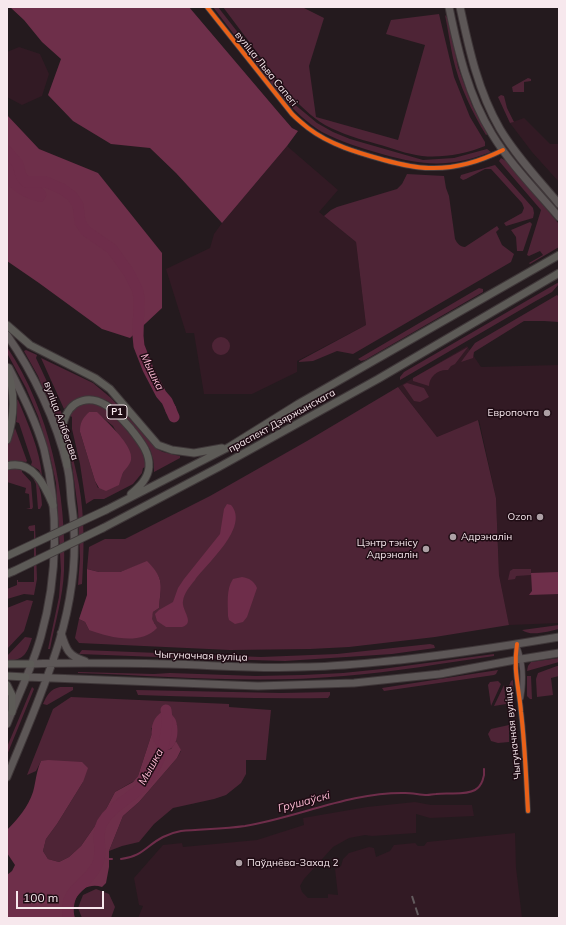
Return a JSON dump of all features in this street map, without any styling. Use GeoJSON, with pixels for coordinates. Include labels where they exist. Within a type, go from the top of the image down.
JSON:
{"type":"FeatureCollection","features":[{"type":"Feature","properties":{"kind":"main road"},"geometry":{"type":"LineString","coordinates":[[452,7],[452,17],[461,62],[469,88],[478,108],[503,150],[559,217]]}},
{"type":"Feature","properties":{"kind":"main road"},"geometry":{"type":"LineString","coordinates":[[460,7],[471,60],[487,103],[500,129],[511,146],[559,204]]}},
{"type":"Feature","properties":{"kind":"main road"},"geometry":{"type":"LineString","coordinates":[[452,17],[462,15]]}},
{"type":"Feature","properties":{"kind":"main road"},"geometry":{"type":"LineString","coordinates":[[478,108],[487,103]]}},
{"type":"Feature","properties":{"kind":"main road"},"geometry":{"type":"LineString","coordinates":[[503,150],[511,146]]}},
{"type":"Feature","properties":{"kind":"main road"},"geometry":{"type":"LineString","coordinates":[[556,257],[559,251]]}},
{"type":"Feature","properties":{"kind":"main road","name":"праспект Дзяржынскага"},"geometry":{"type":"LineString","coordinates":[[10,554],[106,510],[229,447],[298,404],[556,257]]}},
{"type":"Feature","properties":{"kind":"main road","name":"праспект Дзяржынскага"},"geometry":{"type":"LineString","coordinates":[[7,574],[103,528],[219,468],[378,379],[559,273]]}},
{"type":"Feature","properties":{"kind":"main road"},"geometry":{"type":"LineString","coordinates":[[7,325],[22,339],[41,351],[91,376],[110,389],[158,445],[172,450],[194,453],[229,447]]}},
{"type":"Feature","properties":{"kind":"main road","name":"вуліца Алібегава"},"geometry":{"type":"LineString","coordinates":[[7,335],[35,381],[57,434],[67,465],[74,528],[72,584],[61,633],[48,677],[7,778]]}},
{"type":"Feature","properties":{"kind":"main road"},"geometry":{"type":"LineString","coordinates":[[7,366],[14,401],[12,425],[7,440]]}},
{"type":"Feature","properties":{"kind":"main road"},"geometry":{"type":"LineString","coordinates":[[7,366],[24,398],[37,430],[49,474],[53,505],[54,563],[52,586],[41,637],[7,724]]}},
{"type":"Feature","properties":{"kind":"main road","name":"Р1"},"geometry":{"type":"LineString","coordinates":[[67,465],[63,428],[66,415],[69,410],[78,402],[84,400],[99,401],[109,406],[119,415],[144,446],[149,460],[149,467],[145,479],[139,487],[122,502]]}},
{"type":"Feature","properties":{"kind":"main road"},"geometry":{"type":"LineString","coordinates":[[7,466],[19,466],[35,473],[43,482],[53,505]]}},
{"type":"Feature","properties":{"kind":"main road"},"geometry":{"type":"LineString","coordinates":[[61,633],[68,652],[78,659],[91,663]]}},
{"type":"Feature","properties":{"kind":"main road","name":"Чыгуначная вуліца"},"geometry":{"type":"LineString","coordinates":[[31,664],[167,664],[253,668],[302,668],[441,655],[559,637]]}},
{"type":"Feature","properties":{"kind":"main road"},"geometry":{"type":"LineString","coordinates":[[7,676],[258,686],[354,683],[440,674],[518,659],[559,653]]}},
{"type":"Feature","properties":{"kind":"main road"},"geometry":{"type":"LineString","coordinates":[[7,664],[31,664]]}},
{"type":"Feature","properties":{"kind":"main road"},"geometry":{"type":"LineString","coordinates":[[7,685],[12,695],[12,712]]}},
{"type":"Feature","properties":{"kind":"street","name":"вуліца Льва Сапегі"},"geometry":{"type":"LineString","coordinates":[[207,7],[292,114],[309,129],[329,140],[358,152],[396,163],[429,168],[463,164],[480,160],[503,150]]}},
{"type":"Feature","properties":{"kind":"street"},"geometry":{"type":"LineString","coordinates":[[517,644],[518,659]]}},
{"type":"Feature","properties":{"kind":"street","name":"Чыгуначная вуліца"},"geometry":{"type":"LineString","coordinates":[[518,659],[523,683],[520,702]]}},
{"type":"Feature","properties":{"kind":"street","name":"Чыгуначная вуліца"},"geometry":{"type":"LineString","coordinates":[[518,659],[516,684],[520,702],[528,811]]}},
{"type":"Feature","properties":{"kind":"shaded area"},"geometry":{"type":"Polygon","coordinates":[[[10,7],[189,7],[292,128],[298,131],[222,223],[176,173],[150,148],[111,144],[73,121],[48,95],[61,59],[42,42],[24,20],[10,7]]]}},
{"type":"Feature","properties":{"kind":"shaded area"},"geometry":{"type":"Polygon","coordinates":[[[213,7],[218,7],[293,103],[317,123],[333,132],[350,139],[423,160],[454,158],[487,149],[491,152],[462,161],[436,164],[424,163],[397,158],[329,136],[311,125],[292,108],[267,78],[213,7]]]}},
{"type":"Feature","properties":{"kind":"shaded area"},"geometry":{"type":"Polygon","coordinates":[[[223,7],[302,7],[324,18],[309,66],[316,117],[398,140],[425,45],[386,34],[391,20],[439,14],[454,77],[470,117],[485,142],[485,146],[454,155],[422,156],[357,138],[325,125],[310,114],[286,91],[223,7]]]}},
{"type":"Feature","properties":{"kind":"shaded area"},"geometry":{"type":"Polygon","coordinates":[[[445,15],[448,18],[458,67],[472,105],[488,134],[486,135],[462,88],[453,58],[445,15]]]}},
{"type":"Feature","properties":{"kind":"shaded area"},"geometry":{"type":"Polygon","coordinates":[[[19,47],[40,54],[49,74],[42,96],[22,105],[7,97],[7,52],[19,47]]]}},
{"type":"Feature","properties":{"kind":"shaded area"},"geometry":{"type":"Polygon","coordinates":[[[528,78],[531,79],[531,81],[524,82],[524,92],[513,92],[512,87],[528,78]]]}},
{"type":"Feature","properties":{"kind":"shaded area"},"geometry":{"type":"Polygon","coordinates":[[[501,95],[504,96],[507,108],[514,122],[510,123],[498,97],[501,95]]]}},
{"type":"Feature","properties":{"kind":"shaded area"},"geometry":{"type":"Polygon","coordinates":[[[7,115],[39,149],[98,173],[162,253],[162,308],[130,338],[102,329],[7,261],[7,115]]]}},
{"type":"Feature","properties":{"kind":"shaded area"},"geometry":{"type":"Polygon","coordinates":[[[524,118],[550,144],[559,144],[559,182],[532,152],[510,123],[524,118]]]}},
{"type":"Feature","properties":{"kind":"shaded area"},"geometry":{"type":"Polygon","coordinates":[[[287,146],[338,190],[319,212],[356,242],[366,325],[297,361],[297,372],[252,394],[204,394],[194,333],[186,333],[166,269],[210,248],[214,234],[222,223],[287,146]]]}},
{"type":"Feature","properties":{"kind":"shaded area"},"geometry":{"type":"Polygon","coordinates":[[[7,148],[32,181],[46,192],[45,198],[42,202],[23,196],[7,184],[7,148]]]}},
{"type":"Feature","properties":{"kind":"shaded area"},"geometry":{"type":"Polygon","coordinates":[[[501,158],[506,161],[559,224],[559,247],[530,264],[529,263],[543,255],[540,251],[529,256],[527,255],[541,210],[499,161],[501,158]]]}},
{"type":"Feature","properties":{"kind":"shaded area"},"geometry":{"type":"Polygon","coordinates":[[[495,165],[533,208],[533,218],[506,226],[504,223],[522,213],[524,208],[522,203],[491,169],[485,169],[463,180],[460,178],[461,175],[495,165]]]}},
{"type":"Feature","properties":{"kind":"shaded area"},"geometry":{"type":"Polygon","coordinates":[[[407,174],[444,176],[449,196],[455,239],[458,243],[465,247],[497,226],[499,229],[496,232],[502,245],[514,254],[511,262],[353,354],[337,351],[313,361],[299,362],[366,325],[356,242],[324,216],[337,207],[397,189],[402,184],[407,174]]]}},
{"type":"Feature","properties":{"kind":"shaded area"},"geometry":{"type":"Polygon","coordinates":[[[530,222],[532,224],[523,251],[517,251],[516,237],[511,230],[530,222]]]}},
{"type":"Feature","properties":{"kind":"shaded area"},"geometry":{"type":"Polygon","coordinates":[[[559,282],[552,292],[400,380],[400,377],[404,372],[559,282]]]}},
{"type":"Feature","properties":{"kind":"shaded area"},"geometry":{"type":"Polygon","coordinates":[[[479,288],[483,289],[483,292],[365,360],[361,361],[358,359],[479,288]]]}},
{"type":"Feature","properties":{"kind":"shaded area"},"geometry":{"type":"Polygon","coordinates":[[[557,295],[559,297],[559,322],[524,321],[474,352],[473,358],[461,362],[475,343],[557,295]]]}},
{"type":"Feature","properties":{"kind":"shaded area"},"geometry":{"type":"Polygon","coordinates":[[[221,337],[227,340],[230,346],[227,352],[221,355],[215,352],[212,346],[215,340],[221,337]]]}},
{"type":"Feature","properties":{"kind":"shaded area"},"geometry":{"type":"Polygon","coordinates":[[[467,346],[481,367],[559,365],[559,623],[509,625],[499,575],[496,498],[479,420],[437,437],[398,387],[467,346]]]}},
{"type":"Feature","properties":{"kind":"shaded area"},"geometry":{"type":"Polygon","coordinates":[[[7,347],[22,372],[45,426],[59,483],[64,542],[64,571],[50,649],[48,649],[59,597],[61,571],[56,483],[50,456],[38,416],[26,388],[7,353],[7,347]]]}},
{"type":"Feature","properties":{"kind":"shaded area"},"geometry":{"type":"Polygon","coordinates":[[[468,347],[455,364],[448,370],[438,372],[432,377],[429,386],[413,381],[413,378],[468,347]]]}},
{"type":"Feature","properties":{"kind":"shaded area"},"geometry":{"type":"Polygon","coordinates":[[[26,350],[37,355],[36,358],[62,414],[57,425],[38,376],[24,351],[26,350]]]}},
{"type":"Feature","properties":{"kind":"shaded area"},"geometry":{"type":"Polygon","coordinates":[[[41,358],[93,383],[111,398],[157,449],[180,456],[180,458],[154,472],[153,458],[146,442],[116,407],[103,399],[95,397],[80,398],[71,402],[64,409],[41,358]]]}},
{"type":"Feature","properties":{"kind":"shaded area"},"geometry":{"type":"Polygon","coordinates":[[[407,383],[424,388],[429,397],[420,402],[414,401],[403,385],[407,383]]]}},
{"type":"Feature","properties":{"kind":"shaded area"},"geometry":{"type":"Polygon","coordinates":[[[398,387],[437,437],[478,420],[496,498],[499,575],[509,625],[435,637],[349,647],[310,649],[230,650],[79,643],[75,638],[79,619],[85,622],[89,630],[155,624],[151,619],[153,612],[159,608],[161,588],[159,578],[157,573],[147,562],[120,572],[99,572],[87,569],[89,547],[105,539],[125,539],[210,496],[398,387]]]}},
{"type":"Feature","properties":{"kind":"shaded area"},"geometry":{"type":"Polygon","coordinates":[[[161,393],[175,405],[177,416],[173,418],[166,413],[164,404],[160,397],[161,393]]]}},
{"type":"Feature","properties":{"kind":"shaded area"},"geometry":{"type":"Polygon","coordinates":[[[16,399],[18,400],[33,437],[39,457],[42,476],[39,470],[31,465],[32,462],[19,423],[16,422],[16,399]]]}},
{"type":"Feature","properties":{"kind":"shaded area"},"geometry":{"type":"Polygon","coordinates":[[[89,403],[102,406],[114,415],[141,448],[146,457],[146,467],[143,468],[142,473],[133,484],[104,499],[94,499],[86,504],[80,464],[72,429],[72,417],[69,415],[80,405],[89,403]],[[89,412],[80,432],[98,488],[122,475],[125,469],[118,435],[113,426],[97,413],[89,412]]]}},
{"type":"Feature","properties":{"kind":"shaded area"},"geometry":{"type":"Polygon","coordinates":[[[89,412],[97,412],[119,434],[131,454],[131,460],[123,473],[119,485],[106,491],[99,488],[95,481],[80,432],[82,421],[89,412]]]}},
{"type":"Feature","properties":{"kind":"shaded area"},"geometry":{"type":"Polygon","coordinates":[[[68,419],[69,436],[81,497],[83,522],[84,547],[82,584],[78,585],[80,559],[78,509],[72,465],[65,436],[68,419]]]}},
{"type":"Feature","properties":{"kind":"shaded area"},"geometry":{"type":"Polygon","coordinates":[[[15,428],[27,461],[26,462],[7,462],[7,447],[15,428]]]}},
{"type":"Feature","properties":{"kind":"shaded area"},"geometry":{"type":"Polygon","coordinates":[[[13,468],[22,470],[31,482],[32,509],[26,509],[30,508],[29,494],[25,493],[26,488],[7,482],[7,469],[13,468]]]}},
{"type":"Feature","properties":{"kind":"shaded area"},"geometry":{"type":"Polygon","coordinates":[[[31,474],[40,488],[42,505],[40,509],[38,509],[36,484],[31,474]]]}},
{"type":"Feature","properties":{"kind":"shaded area"},"geometry":{"type":"Polygon","coordinates":[[[227,504],[231,505],[235,514],[235,524],[225,544],[191,585],[185,595],[183,605],[188,623],[182,627],[166,627],[157,621],[155,614],[173,602],[178,588],[184,579],[220,534],[224,509],[227,504]]]}},
{"type":"Feature","properties":{"kind":"shaded area"},"geometry":{"type":"Polygon","coordinates":[[[35,525],[37,579],[34,595],[24,594],[7,599],[7,589],[17,585],[17,580],[18,582],[34,582],[34,531],[30,531],[28,528],[29,526],[35,525]]]}},
{"type":"Feature","properties":{"kind":"shaded area"},"geometry":{"type":"Polygon","coordinates":[[[147,561],[157,573],[161,588],[159,608],[153,612],[152,619],[157,628],[150,634],[133,638],[115,637],[89,630],[85,622],[79,619],[87,595],[87,569],[99,572],[120,572],[147,561]]]}},
{"type":"Feature","properties":{"kind":"shaded area"},"geometry":{"type":"Polygon","coordinates":[[[513,569],[531,569],[531,575],[516,576],[515,579],[508,580],[510,571],[513,569]]]}},
{"type":"Feature","properties":{"kind":"shaded area"},"geometry":{"type":"Polygon","coordinates":[[[559,572],[559,594],[529,595],[532,591],[531,573],[559,572]]]}},
{"type":"Feature","properties":{"kind":"shaded area"},"geometry":{"type":"Polygon","coordinates":[[[242,577],[251,580],[257,588],[247,617],[243,622],[235,624],[229,620],[228,616],[228,592],[233,579],[242,577]]]}},
{"type":"Feature","properties":{"kind":"shaded area"},"geometry":{"type":"Polygon","coordinates":[[[27,600],[33,601],[24,631],[7,649],[7,608],[27,600]]]}},
{"type":"Feature","properties":{"kind":"shaded area"},"geometry":{"type":"Polygon","coordinates":[[[559,625],[559,629],[540,633],[530,633],[522,630],[559,625]]]}},
{"type":"Feature","properties":{"kind":"shaded area"},"geometry":{"type":"Polygon","coordinates":[[[25,637],[32,638],[27,652],[18,659],[7,661],[7,656],[25,637]]]}},
{"type":"Feature","properties":{"kind":"shaded area"},"geometry":{"type":"Polygon","coordinates":[[[430,644],[434,645],[435,648],[392,654],[285,661],[79,654],[82,650],[261,657],[337,654],[430,644]]]}},
{"type":"Feature","properties":{"kind":"shaded area"},"geometry":{"type":"Polygon","coordinates":[[[494,654],[494,656],[400,670],[311,678],[211,679],[78,673],[170,673],[256,676],[303,675],[382,669],[494,654]]]}},
{"type":"Feature","properties":{"kind":"shaded area"},"geometry":{"type":"Polygon","coordinates":[[[559,658],[559,662],[527,671],[531,662],[559,658]]]}},
{"type":"Feature","properties":{"kind":"shaded area"},"geometry":{"type":"Polygon","coordinates":[[[559,666],[559,676],[551,678],[553,695],[537,697],[536,679],[538,673],[559,666]]]}},
{"type":"Feature","properties":{"kind":"shaded area"},"geometry":{"type":"Polygon","coordinates":[[[498,670],[494,675],[384,691],[382,688],[498,670]]]}},
{"type":"Feature","properties":{"kind":"shaded area"},"geometry":{"type":"Polygon","coordinates":[[[527,676],[531,676],[532,699],[527,696],[527,676]]]}},
{"type":"Feature","properties":{"kind":"shaded area"},"geometry":{"type":"Polygon","coordinates":[[[513,680],[514,706],[511,712],[509,686],[513,680]]]}},
{"type":"Feature","properties":{"kind":"shaded area"},"geometry":{"type":"Polygon","coordinates":[[[498,681],[501,684],[491,706],[488,685],[490,682],[498,681]]]}},
{"type":"Feature","properties":{"kind":"shaded area"},"geometry":{"type":"Polygon","coordinates":[[[504,685],[506,704],[494,706],[504,685]]]}},
{"type":"Feature","properties":{"kind":"shaded area"},"geometry":{"type":"Polygon","coordinates":[[[32,687],[34,689],[7,755],[7,747],[32,687]]]}},
{"type":"Feature","properties":{"kind":"shaded area"},"geometry":{"type":"Polygon","coordinates":[[[60,687],[73,687],[73,690],[47,705],[43,704],[49,693],[60,687]]]}},
{"type":"Feature","properties":{"kind":"shaded area"},"geometry":{"type":"Polygon","coordinates":[[[136,690],[281,693],[330,692],[330,695],[328,698],[209,697],[138,695],[136,690]]]}},
{"type":"Feature","properties":{"kind":"shaded area"},"geometry":{"type":"Polygon","coordinates":[[[71,697],[229,704],[229,707],[271,710],[266,760],[246,760],[246,774],[241,783],[226,795],[173,808],[154,824],[139,842],[109,851],[123,816],[139,802],[177,758],[181,751],[176,741],[177,724],[151,728],[152,733],[138,776],[134,781],[115,792],[104,813],[81,846],[69,857],[59,862],[48,859],[43,851],[46,839],[83,782],[41,761],[36,771],[27,775],[53,709],[71,697]]]}},
{"type":"Feature","properties":{"kind":"shaded area"},"geometry":{"type":"Polygon","coordinates":[[[169,710],[175,718],[177,729],[176,742],[168,750],[161,748],[156,744],[153,739],[152,732],[152,725],[155,719],[159,714],[169,710]]]}},
{"type":"Feature","properties":{"kind":"shaded area"},"geometry":{"type":"Polygon","coordinates":[[[509,725],[509,742],[498,743],[491,741],[488,734],[491,729],[509,725]]]}},
{"type":"Feature","properties":{"kind":"shaded area"},"geometry":{"type":"Polygon","coordinates":[[[152,733],[154,739],[165,750],[171,749],[176,741],[181,750],[177,758],[139,802],[123,816],[109,851],[109,867],[106,883],[102,887],[95,886],[83,889],[74,905],[75,918],[7,918],[7,875],[12,871],[15,865],[7,853],[7,830],[19,817],[28,803],[33,792],[41,761],[82,762],[88,768],[83,782],[46,839],[43,851],[48,859],[59,862],[69,857],[81,846],[104,813],[115,792],[133,782],[138,776],[152,733]]]}},
{"type":"Feature","properties":{"kind":"shaded area"},"geometry":{"type":"Polygon","coordinates":[[[415,802],[431,805],[472,805],[474,816],[430,818],[416,814],[416,833],[372,836],[365,835],[349,838],[333,847],[304,879],[300,886],[302,892],[308,898],[328,898],[328,894],[338,895],[335,869],[341,866],[343,859],[349,853],[369,847],[374,848],[376,857],[390,851],[394,845],[415,843],[418,846],[424,846],[427,842],[515,833],[516,868],[522,918],[138,918],[143,906],[139,905],[134,878],[163,845],[182,843],[183,847],[257,840],[304,825],[303,818],[367,807],[415,802]]]}},
{"type":"Feature","properties":{"kind":"shaded area"},"geometry":{"type":"Polygon","coordinates":[[[96,889],[109,894],[115,907],[111,918],[82,918],[78,908],[83,895],[96,889]]]}},
{"type":"Feature","properties":{"kind":"waterway","name":"Мышка"},"geometry":{"type":"LineString","coordinates":[[7,151],[18,164],[21,176],[26,182],[46,182],[62,189],[72,196],[78,205],[80,222],[83,227],[86,231],[112,249],[129,273],[138,291],[139,346],[148,369],[161,394],[167,401],[174,417]]}},
{"type":"Feature","properties":{"kind":"waterway","name":"Мышка"},"geometry":{"type":"LineString","coordinates":[[68,918],[69,900],[72,893],[92,873],[99,860],[99,833],[102,823],[113,809],[144,784],[151,775],[161,754],[166,731],[166,710]]}},
{"type":"Feature","properties":{"kind":"waterway","name":"Грушаўскі"},"geometry":{"type":"LineString","coordinates":[[121,859],[134,856],[157,840],[179,831],[245,826],[364,796],[408,793],[427,795],[471,792],[481,783],[484,775],[484,769]]}},
{"type":"Feature","properties":{"kind":"waterway","name":"Грушаўскі"},"geometry":{"type":"LineString","coordinates":[[99,859],[112,859]]}},
{"type":"Feature","properties":{"kind":"railway"},"geometry":{"type":"LineString","coordinates":[[412,896],[419,918]]}},
{"type":"Feature","properties":{"kind":"cycle path"},"geometry":{"type":"LineString","coordinates":[[207,7],[292,114],[308,128],[335,144],[395,163],[423,168],[458,166],[486,158],[503,150]]}},
{"type":"Feature","properties":{"kind":"cycle path"},"geometry":{"type":"LineString","coordinates":[[517,644],[516,671],[524,737],[528,811]]}},
{"type":"Feature","properties":{"kind":"place","name":"Европочта"},"geometry":{"type":"Point","coordinates":[547,413]}},
{"type":"Feature","properties":{"kind":"place","name":"Ozon"},"geometry":{"type":"Point","coordinates":[540,517]}},
{"type":"Feature","properties":{"kind":"place","name":"Адрэналін"},"geometry":{"type":"Point","coordinates":[453,537]}},
{"type":"Feature","properties":{"kind":"place","name":"Цэнтр тэнісу Адрэналін"},"geometry":{"type":"Point","coordinates":[426,549]}},
{"type":"Feature","properties":{"kind":"place","name":"Паўднёва-Захад 2"},"geometry":{"type":"Point","coordinates":[239,863]}}]}
